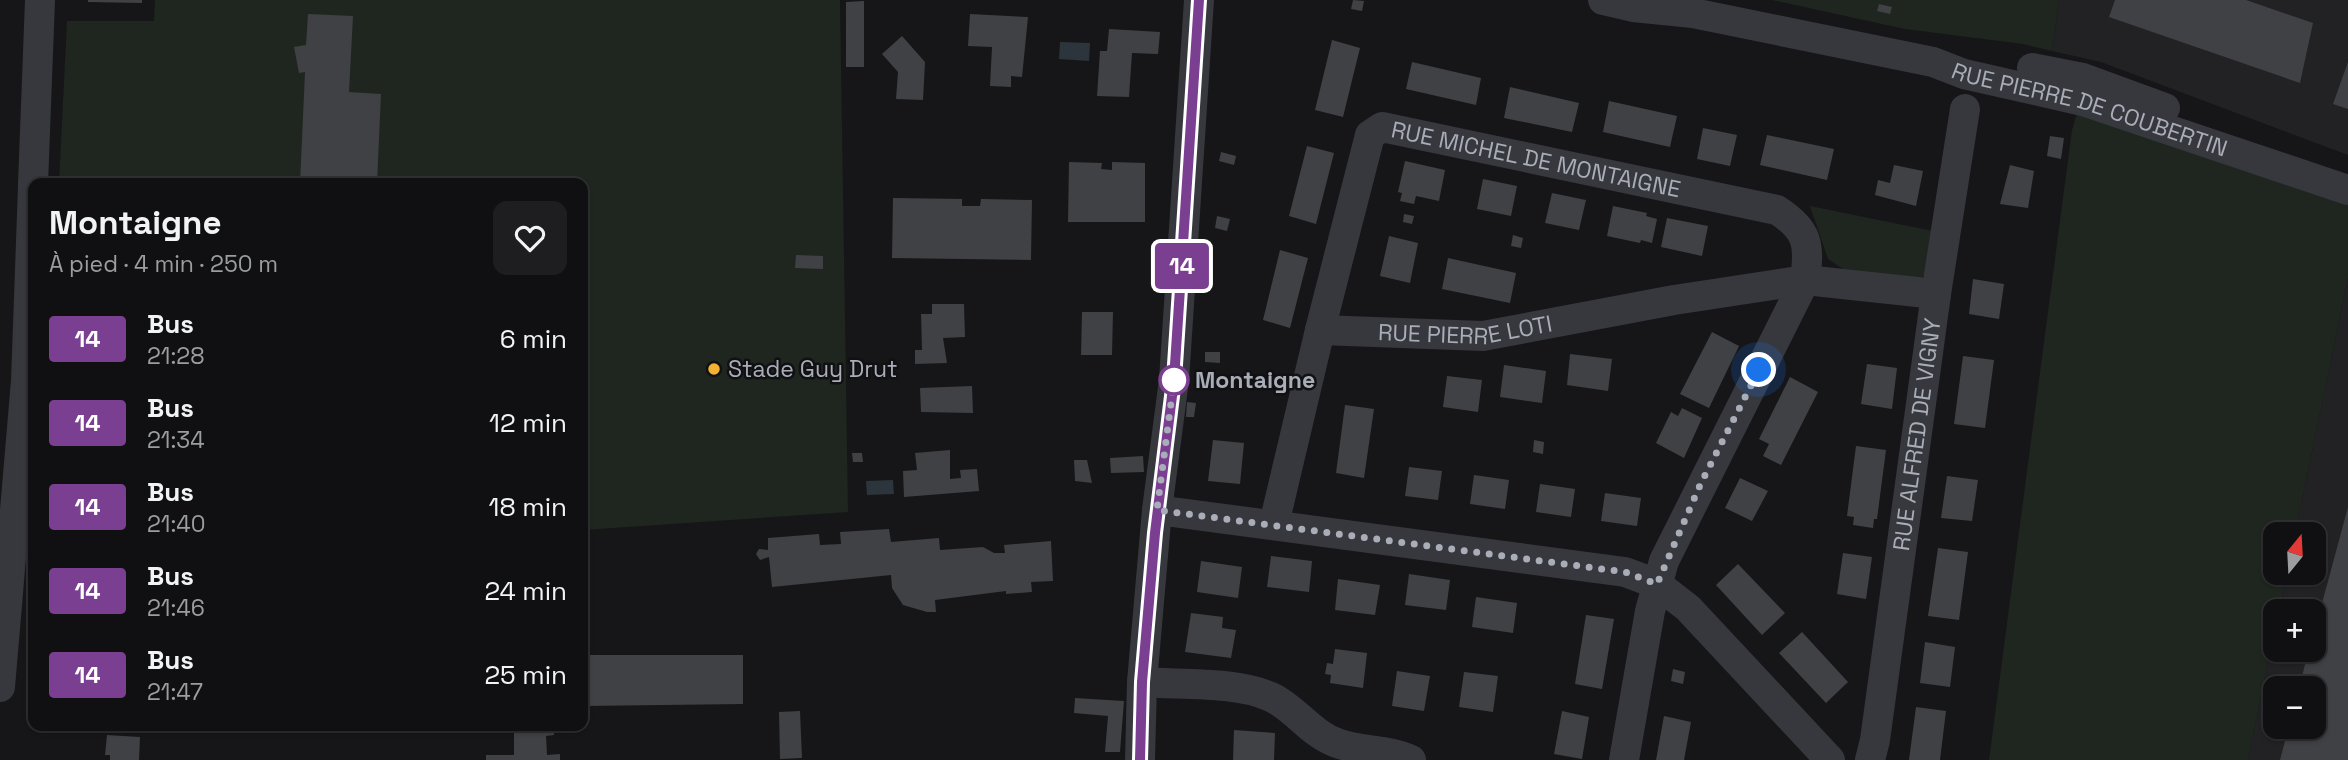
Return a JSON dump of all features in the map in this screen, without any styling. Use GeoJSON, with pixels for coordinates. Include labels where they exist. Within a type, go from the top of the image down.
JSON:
{"type":"FeatureCollection","features":[{"type":"Feature","properties":{"kind":"street"},"geometry":{"type":"LineString","coordinates":[[33,178],[40,0]]}},
{"type":"Feature","properties":{"kind":"street"},"geometry":{"type":"LineString","coordinates":[[1140,760],[1142,682],[1157,510],[1174,380],[1199,0]]}},
{"type":"Feature","properties":{"kind":"street","name":"RUE PIERRE DE COUBERTIN"},"geometry":{"type":"LineString","coordinates":[[1603,0],[1633,8],[1693,13],[1933,62],[2007,64],[2084,79],[2161,106],[2247,154],[2348,190]]}},
{"type":"Feature","properties":{"kind":"street","name":"RUE PIERRE DE COUBERTIN"},"geometry":{"type":"LineString","coordinates":[[1664,0],[1693,13]]}},
{"type":"Feature","properties":{"kind":"street","name":"RUE ALFRED DE VIGNY"},"geometry":{"type":"LineString","coordinates":[[1870,760],[1965,109]]}},
{"type":"Feature","properties":{"kind":"street","name":"RUE MICHEL DE MONTAIGNE"},"geometry":{"type":"LineString","coordinates":[[1320,330],[1370,135],[1382,127],[1777,210],[1799,224],[1809,253],[1805,280]]}},
{"type":"Feature","properties":{"kind":"street"},"geometry":{"type":"LineString","coordinates":[[1624,760],[1657,584],[1701,483],[1805,280]]}},
{"type":"Feature","properties":{"kind":"street","name":"RUE PIERRE LOTI"},"geometry":{"type":"LineString","coordinates":[[1320,330],[1483,337],[1674,300],[1805,280],[1936,294]]}},
{"type":"Feature","properties":{"kind":"street"},"geometry":{"type":"LineString","coordinates":[[0,687],[26,381],[28,325]]}},
{"type":"Feature","properties":{"kind":"street"},"geometry":{"type":"LineString","coordinates":[[1274,524],[1320,330]]}},
{"type":"Feature","properties":{"kind":"street"},"geometry":{"type":"LineString","coordinates":[[1157,510],[1625,572],[1657,584],[1688,608],[1830,760]]}},
{"type":"Feature","properties":{"kind":"street"},"geometry":{"type":"LineString","coordinates":[[1142,682],[1260,692],[1283,704],[1310,727],[1337,743],[1400,755],[1411,760]]}},
{"type":"Feature","properties":{"kind":"shaded area","name":"Stade Guy Drut"},"geometry":{"type":"Polygon","coordinates":[[[155,0],[840,0],[848,512],[588,530],[588,178],[59,178],[67,21],[154,21],[155,0]]]}},
{"type":"Feature","properties":{"kind":"shaded area"},"geometry":{"type":"Polygon","coordinates":[[[1772,0],[2059,0],[2052,51],[2023,44],[1905,29],[1772,0]]]}},
{"type":"Feature","properties":{"kind":"shaded area"},"geometry":{"type":"Polygon","coordinates":[[[2059,0],[2348,0],[2348,155],[2101,62],[2052,51],[2059,0]]]}},
{"type":"Feature","properties":{"kind":"shaded area"},"geometry":{"type":"Polygon","coordinates":[[[1060,42],[1090,43],[1089,61],[1059,59],[1060,42]]]}},
{"type":"Feature","properties":{"kind":"shaded area"},"geometry":{"type":"Polygon","coordinates":[[[2079,106],[2348,203],[2348,278],[2297,522],[2263,522],[2263,585],[2284,585],[2281,599],[2263,599],[2263,662],[2268,662],[2265,676],[2263,676],[2248,760],[1989,760],[2072,130],[2079,106]]]}},
{"type":"Feature","properties":{"kind":"shaded area"},"geometry":{"type":"Polygon","coordinates":[[[1810,206],[1933,231],[1926,275],[1913,281],[1843,269],[1828,259],[1810,206]]]}},
{"type":"Feature","properties":{"kind":"shaded area"},"geometry":{"type":"Polygon","coordinates":[[[2348,278],[2348,760],[2248,760],[2263,688],[2263,739],[2326,739],[2326,676],[2265,676],[2268,662],[2326,662],[2326,599],[2281,599],[2284,585],[2326,585],[2326,522],[2297,522],[2348,278]]]}},
{"type":"Feature","properties":{"kind":"shaded area"},"geometry":{"type":"Polygon","coordinates":[[[893,480],[894,494],[867,495],[866,481],[893,480]]]}},
{"type":"Feature","properties":{"kind":"building"},"geometry":{"type":"Polygon","coordinates":[[[142,0],[142,3],[88,2],[142,0]]]}},
{"type":"Feature","properties":{"kind":"building"},"geometry":{"type":"Polygon","coordinates":[[[1353,0],[1364,1],[1362,11],[1351,9],[1353,0]]]}},
{"type":"Feature","properties":{"kind":"building"},"geometry":{"type":"Polygon","coordinates":[[[2115,0],[2246,0],[2313,23],[2300,83],[2109,17],[2115,0]]]}},
{"type":"Feature","properties":{"kind":"building"},"geometry":{"type":"Polygon","coordinates":[[[864,1],[864,67],[846,67],[846,2],[864,1]]]}},
{"type":"Feature","properties":{"kind":"building"},"geometry":{"type":"Polygon","coordinates":[[[1879,4],[1892,7],[1890,14],[1877,11],[1879,4]]]}},
{"type":"Feature","properties":{"kind":"building"},"geometry":{"type":"Polygon","coordinates":[[[308,14],[353,16],[349,92],[381,94],[377,178],[300,178],[305,72],[299,73],[294,47],[306,45],[308,14]]]}},
{"type":"Feature","properties":{"kind":"building"},"geometry":{"type":"Polygon","coordinates":[[[970,14],[1028,17],[1022,77],[1011,76],[1011,87],[990,86],[992,47],[968,46],[970,14]]]}},
{"type":"Feature","properties":{"kind":"building"},"geometry":{"type":"Polygon","coordinates":[[[1109,29],[1160,32],[1158,54],[1132,53],[1129,97],[1097,96],[1100,51],[1107,51],[1109,29]]]}},
{"type":"Feature","properties":{"kind":"building"},"geometry":{"type":"Polygon","coordinates":[[[902,36],[925,62],[923,100],[896,99],[898,72],[882,54],[902,36]]]}},
{"type":"Feature","properties":{"kind":"building"},"geometry":{"type":"Polygon","coordinates":[[[1332,40],[1360,48],[1343,117],[1315,110],[1332,40]]]}},
{"type":"Feature","properties":{"kind":"building"},"geometry":{"type":"Polygon","coordinates":[[[1412,62],[1481,78],[1476,105],[1406,89],[1412,62]]]}},
{"type":"Feature","properties":{"kind":"building"},"geometry":{"type":"Polygon","coordinates":[[[2348,62],[2348,109],[2333,104],[2348,62]]]}},
{"type":"Feature","properties":{"kind":"building"},"geometry":{"type":"Polygon","coordinates":[[[1510,87],[1579,103],[1572,132],[1504,118],[1510,87]]]}},
{"type":"Feature","properties":{"kind":"building"},"geometry":{"type":"Polygon","coordinates":[[[1609,101],[1677,116],[1670,147],[1603,132],[1609,101]]]}},
{"type":"Feature","properties":{"kind":"building"},"geometry":{"type":"Polygon","coordinates":[[[1703,128],[1737,135],[1730,166],[1697,159],[1703,128]]]}},
{"type":"Feature","properties":{"kind":"building"},"geometry":{"type":"Polygon","coordinates":[[[1767,135],[1834,149],[1827,180],[1760,165],[1767,135]]]}},
{"type":"Feature","properties":{"kind":"building"},"geometry":{"type":"Polygon","coordinates":[[[2050,136],[2064,138],[2061,159],[2047,156],[2050,136]]]}},
{"type":"Feature","properties":{"kind":"building"},"geometry":{"type":"Polygon","coordinates":[[[1307,146],[1334,153],[1316,224],[1289,216],[1307,146]]]}},
{"type":"Feature","properties":{"kind":"building"},"geometry":{"type":"Polygon","coordinates":[[[1221,152],[1236,156],[1234,165],[1219,161],[1221,152]]]}},
{"type":"Feature","properties":{"kind":"building"},"geometry":{"type":"Polygon","coordinates":[[[1405,161],[1445,170],[1439,201],[1416,196],[1414,204],[1400,201],[1402,193],[1398,192],[1405,161]]]}},
{"type":"Feature","properties":{"kind":"building"},"geometry":{"type":"Polygon","coordinates":[[[1069,162],[1102,163],[1101,169],[1112,170],[1112,162],[1145,163],[1145,222],[1068,222],[1069,162]]]}},
{"type":"Feature","properties":{"kind":"building"},"geometry":{"type":"Polygon","coordinates":[[[1894,165],[1923,171],[1916,206],[1875,195],[1878,180],[1890,183],[1894,165]]]}},
{"type":"Feature","properties":{"kind":"building"},"geometry":{"type":"Polygon","coordinates":[[[2010,165],[2034,171],[2028,208],[2000,204],[2010,165]]]}},
{"type":"Feature","properties":{"kind":"building"},"geometry":{"type":"Polygon","coordinates":[[[1483,179],[1517,186],[1511,216],[1477,209],[1483,179]]]}},
{"type":"Feature","properties":{"kind":"building"},"geometry":{"type":"Polygon","coordinates":[[[1552,193],[1586,200],[1579,230],[1545,223],[1552,193]]]}},
{"type":"Feature","properties":{"kind":"building"},"geometry":{"type":"Polygon","coordinates":[[[893,198],[962,199],[962,206],[980,206],[981,199],[1032,200],[1031,260],[892,258],[893,198]]]}},
{"type":"Feature","properties":{"kind":"building"},"geometry":{"type":"Polygon","coordinates":[[[1613,206],[1647,213],[1646,216],[1657,219],[1652,243],[1607,236],[1613,206]]]}},
{"type":"Feature","properties":{"kind":"building"},"geometry":{"type":"Polygon","coordinates":[[[1404,214],[1414,216],[1412,224],[1403,222],[1404,214]]]}},
{"type":"Feature","properties":{"kind":"building"},"geometry":{"type":"Polygon","coordinates":[[[1217,216],[1230,219],[1227,231],[1215,228],[1217,216]]]}},
{"type":"Feature","properties":{"kind":"building"},"geometry":{"type":"Polygon","coordinates":[[[1667,218],[1708,226],[1702,256],[1661,247],[1667,218]]]}},
{"type":"Feature","properties":{"kind":"building"},"geometry":{"type":"Polygon","coordinates":[[[1513,235],[1523,238],[1521,248],[1511,246],[1513,235]]]}},
{"type":"Feature","properties":{"kind":"building"},"geometry":{"type":"Polygon","coordinates":[[[1389,236],[1418,243],[1410,283],[1380,276],[1389,236]]]}},
{"type":"Feature","properties":{"kind":"building"},"geometry":{"type":"Polygon","coordinates":[[[1280,250],[1308,258],[1290,328],[1263,320],[1280,250]]]}},
{"type":"Feature","properties":{"kind":"building"},"geometry":{"type":"Polygon","coordinates":[[[796,255],[823,256],[823,269],[795,268],[796,255]]]}},
{"type":"Feature","properties":{"kind":"building"},"geometry":{"type":"Polygon","coordinates":[[[1448,258],[1516,273],[1510,303],[1442,289],[1448,258]]]}},
{"type":"Feature","properties":{"kind":"building"},"geometry":{"type":"Polygon","coordinates":[[[1973,279],[2004,284],[1999,319],[1969,314],[1973,279]]]}},
{"type":"Feature","properties":{"kind":"building"},"geometry":{"type":"Polygon","coordinates":[[[932,304],[964,304],[965,337],[943,338],[947,363],[915,364],[915,350],[922,350],[921,314],[932,314],[932,304]]]}},
{"type":"Feature","properties":{"kind":"building"},"geometry":{"type":"Polygon","coordinates":[[[1082,312],[1113,312],[1112,355],[1081,355],[1082,312]]]}},
{"type":"Feature","properties":{"kind":"building"},"geometry":{"type":"Polygon","coordinates":[[[1712,332],[1739,346],[1709,408],[1680,394],[1712,332]]]}},
{"type":"Feature","properties":{"kind":"building"},"geometry":{"type":"Polygon","coordinates":[[[1205,352],[1220,352],[1220,363],[1205,362],[1205,352]]]}},
{"type":"Feature","properties":{"kind":"building"},"geometry":{"type":"Polygon","coordinates":[[[1570,354],[1612,359],[1608,391],[1567,385],[1570,354]]]}},
{"type":"Feature","properties":{"kind":"building"},"geometry":{"type":"Polygon","coordinates":[[[1963,356],[1994,360],[1985,428],[1954,424],[1963,356]]]}},
{"type":"Feature","properties":{"kind":"building"},"geometry":{"type":"Polygon","coordinates":[[[1867,364],[1897,368],[1892,409],[1861,404],[1867,364]]]}},
{"type":"Feature","properties":{"kind":"building"},"geometry":{"type":"Polygon","coordinates":[[[1504,365],[1546,371],[1542,403],[1500,397],[1504,365]]]}},
{"type":"Feature","properties":{"kind":"building"},"geometry":{"type":"Polygon","coordinates":[[[1447,376],[1482,380],[1478,412],[1443,407],[1447,376]]]}},
{"type":"Feature","properties":{"kind":"building"},"geometry":{"type":"Polygon","coordinates":[[[1790,377],[1818,392],[1781,465],[1763,456],[1769,444],[1759,439],[1790,377]]]}},
{"type":"Feature","properties":{"kind":"building"},"geometry":{"type":"Polygon","coordinates":[[[972,386],[973,413],[921,412],[920,388],[972,386]]]}},
{"type":"Feature","properties":{"kind":"building"},"geometry":{"type":"Polygon","coordinates":[[[1187,402],[1196,403],[1194,417],[1186,417],[1187,402]]]}},
{"type":"Feature","properties":{"kind":"building"},"geometry":{"type":"Polygon","coordinates":[[[1345,405],[1374,409],[1364,478],[1336,473],[1345,405]]]}},
{"type":"Feature","properties":{"kind":"building"},"geometry":{"type":"Polygon","coordinates":[[[1682,408],[1702,418],[1684,458],[1656,443],[1671,412],[1678,416],[1682,408]]]}},
{"type":"Feature","properties":{"kind":"building"},"geometry":{"type":"Polygon","coordinates":[[[1213,440],[1244,443],[1240,484],[1208,481],[1213,440]]]}},
{"type":"Feature","properties":{"kind":"building"},"geometry":{"type":"Polygon","coordinates":[[[1534,440],[1544,442],[1543,454],[1533,452],[1534,440]]]}},
{"type":"Feature","properties":{"kind":"building"},"geometry":{"type":"Polygon","coordinates":[[[1856,446],[1886,450],[1877,519],[1874,519],[1873,528],[1853,525],[1854,517],[1847,516],[1856,446]]]}},
{"type":"Feature","properties":{"kind":"building"},"geometry":{"type":"Polygon","coordinates":[[[950,450],[950,479],[961,478],[960,470],[977,469],[979,491],[904,497],[903,471],[917,470],[915,453],[950,450]]]}},
{"type":"Feature","properties":{"kind":"building"},"geometry":{"type":"Polygon","coordinates":[[[852,453],[862,453],[863,462],[853,462],[852,453]]]}},
{"type":"Feature","properties":{"kind":"building"},"geometry":{"type":"Polygon","coordinates":[[[1143,456],[1144,472],[1111,473],[1110,458],[1143,456]]]}},
{"type":"Feature","properties":{"kind":"building"},"geometry":{"type":"Polygon","coordinates":[[[1074,460],[1087,460],[1092,483],[1075,481],[1074,460]]]}},
{"type":"Feature","properties":{"kind":"building"},"geometry":{"type":"Polygon","coordinates":[[[1409,467],[1442,471],[1438,500],[1405,496],[1409,467]]]}},
{"type":"Feature","properties":{"kind":"building"},"geometry":{"type":"Polygon","coordinates":[[[1474,475],[1509,480],[1505,509],[1470,504],[1474,475]]]}},
{"type":"Feature","properties":{"kind":"building"},"geometry":{"type":"Polygon","coordinates":[[[1947,476],[1978,480],[1972,521],[1941,518],[1947,476]]]}},
{"type":"Feature","properties":{"kind":"building"},"geometry":{"type":"Polygon","coordinates":[[[1740,478],[1768,491],[1752,521],[1725,508],[1740,478]]]}},
{"type":"Feature","properties":{"kind":"building"},"geometry":{"type":"Polygon","coordinates":[[[1540,484],[1575,489],[1571,517],[1536,512],[1540,484]]]}},
{"type":"Feature","properties":{"kind":"building"},"geometry":{"type":"Polygon","coordinates":[[[1605,493],[1641,498],[1637,526],[1601,521],[1605,493]]]}},
{"type":"Feature","properties":{"kind":"building"},"geometry":{"type":"Polygon","coordinates":[[[2348,507],[2348,760],[2280,760],[2286,739],[2326,739],[2326,676],[2302,676],[2306,662],[2326,662],[2326,599],[2323,599],[2348,507]]]}},
{"type":"Feature","properties":{"kind":"building"},"geometry":{"type":"Polygon","coordinates":[[[889,529],[891,542],[939,538],[940,550],[983,547],[994,553],[1005,553],[1004,545],[1051,541],[1053,581],[1031,582],[1032,592],[1006,594],[1006,591],[935,600],[936,612],[927,612],[903,605],[892,588],[891,575],[772,587],[769,557],[760,560],[756,554],[759,549],[768,550],[768,538],[819,534],[820,545],[841,544],[840,532],[889,529]]]}},
{"type":"Feature","properties":{"kind":"building"},"geometry":{"type":"Polygon","coordinates":[[[1938,548],[1968,552],[1959,620],[1928,616],[1938,548]]]}},
{"type":"Feature","properties":{"kind":"building"},"geometry":{"type":"Polygon","coordinates":[[[1843,553],[1872,557],[1866,599],[1837,594],[1843,553]]]}},
{"type":"Feature","properties":{"kind":"building"},"geometry":{"type":"Polygon","coordinates":[[[1271,556],[1312,561],[1309,592],[1267,587],[1271,556]]]}},
{"type":"Feature","properties":{"kind":"building"},"geometry":{"type":"Polygon","coordinates":[[[1201,561],[1242,567],[1238,598],[1197,592],[1201,561]]]}},
{"type":"Feature","properties":{"kind":"building"},"geometry":{"type":"Polygon","coordinates":[[[1738,564],[1785,613],[1762,635],[1716,585],[1738,564]]]}},
{"type":"Feature","properties":{"kind":"building"},"geometry":{"type":"Polygon","coordinates":[[[1409,574],[1450,580],[1446,610],[1405,605],[1409,574]]]}},
{"type":"Feature","properties":{"kind":"building"},"geometry":{"type":"Polygon","coordinates":[[[1338,579],[1380,585],[1375,615],[1335,610],[1338,579]]]}},
{"type":"Feature","properties":{"kind":"building"},"geometry":{"type":"Polygon","coordinates":[[[1476,597],[1517,603],[1513,633],[1472,627],[1476,597]]]}},
{"type":"Feature","properties":{"kind":"building"},"geometry":{"type":"Polygon","coordinates":[[[1191,613],[1223,617],[1222,628],[1236,630],[1231,658],[1185,652],[1191,613]]]}},
{"type":"Feature","properties":{"kind":"building"},"geometry":{"type":"Polygon","coordinates":[[[1586,615],[1614,619],[1602,689],[1575,684],[1586,615]]]}},
{"type":"Feature","properties":{"kind":"building"},"geometry":{"type":"Polygon","coordinates":[[[1802,632],[1848,682],[1826,703],[1779,653],[1802,632]]]}},
{"type":"Feature","properties":{"kind":"building"},"geometry":{"type":"Polygon","coordinates":[[[1925,642],[1955,647],[1950,687],[1920,683],[1925,642]]]}},
{"type":"Feature","properties":{"kind":"building"},"geometry":{"type":"Polygon","coordinates":[[[1335,649],[1367,653],[1363,688],[1330,683],[1331,675],[1325,674],[1327,663],[1333,664],[1335,649]]]}},
{"type":"Feature","properties":{"kind":"building"},"geometry":{"type":"Polygon","coordinates":[[[588,655],[743,655],[743,704],[588,706],[588,655]]]}},
{"type":"Feature","properties":{"kind":"building"},"geometry":{"type":"Polygon","coordinates":[[[1673,669],[1685,672],[1683,684],[1671,681],[1673,669]]]}},
{"type":"Feature","properties":{"kind":"building"},"geometry":{"type":"Polygon","coordinates":[[[1397,671],[1430,676],[1424,711],[1392,706],[1397,671]]]}},
{"type":"Feature","properties":{"kind":"building"},"geometry":{"type":"Polygon","coordinates":[[[1464,672],[1498,676],[1493,712],[1459,707],[1464,672]]]}},
{"type":"Feature","properties":{"kind":"building"},"geometry":{"type":"Polygon","coordinates":[[[1075,698],[1124,701],[1120,752],[1105,752],[1108,716],[1074,713],[1075,698]]]}},
{"type":"Feature","properties":{"kind":"building"},"geometry":{"type":"Polygon","coordinates":[[[1916,707],[1946,711],[1940,760],[1909,760],[1916,707]]]}},
{"type":"Feature","properties":{"kind":"building"},"geometry":{"type":"Polygon","coordinates":[[[800,711],[802,758],[780,759],[779,712],[800,711]]]}},
{"type":"Feature","properties":{"kind":"building"},"geometry":{"type":"Polygon","coordinates":[[[1562,711],[1589,717],[1582,759],[1554,754],[1562,711]]]}},
{"type":"Feature","properties":{"kind":"building"},"geometry":{"type":"Polygon","coordinates":[[[1664,716],[1691,722],[1684,760],[1656,760],[1664,716]]]}},
{"type":"Feature","properties":{"kind":"building"},"geometry":{"type":"Polygon","coordinates":[[[1234,730],[1275,733],[1274,760],[1233,760],[1234,730]]]}},
{"type":"Feature","properties":{"kind":"building"},"geometry":{"type":"Polygon","coordinates":[[[514,731],[554,731],[554,735],[546,736],[547,755],[560,754],[560,760],[486,760],[486,755],[514,755],[514,731]]]}},
{"type":"Feature","properties":{"kind":"building"},"geometry":{"type":"Polygon","coordinates":[[[107,735],[140,737],[139,760],[110,760],[110,755],[105,755],[107,735]]]}},
{"type":"Feature","properties":{"kind":"bus line","name":"14"},"geometry":{"type":"LineString","coordinates":[[1140,760],[1142,682],[1157,510],[1174,380],[1199,0]]}},
{"type":"Feature","properties":{"kind":"place","name":"Stade Guy Drut"},"geometry":{"type":"Point","coordinates":[714,369]}},
{"type":"Feature","properties":{"kind":"place","name":"Montaigne"},"geometry":{"type":"Point","coordinates":[1174,380]}},
{"type":"Feature","properties":{"kind":"route"},"geometry":{"type":"LineString","coordinates":[[1174,380],[1157,510],[1625,572],[1657,584],[1664,561],[1701,483],[1759,370]]}}]}
